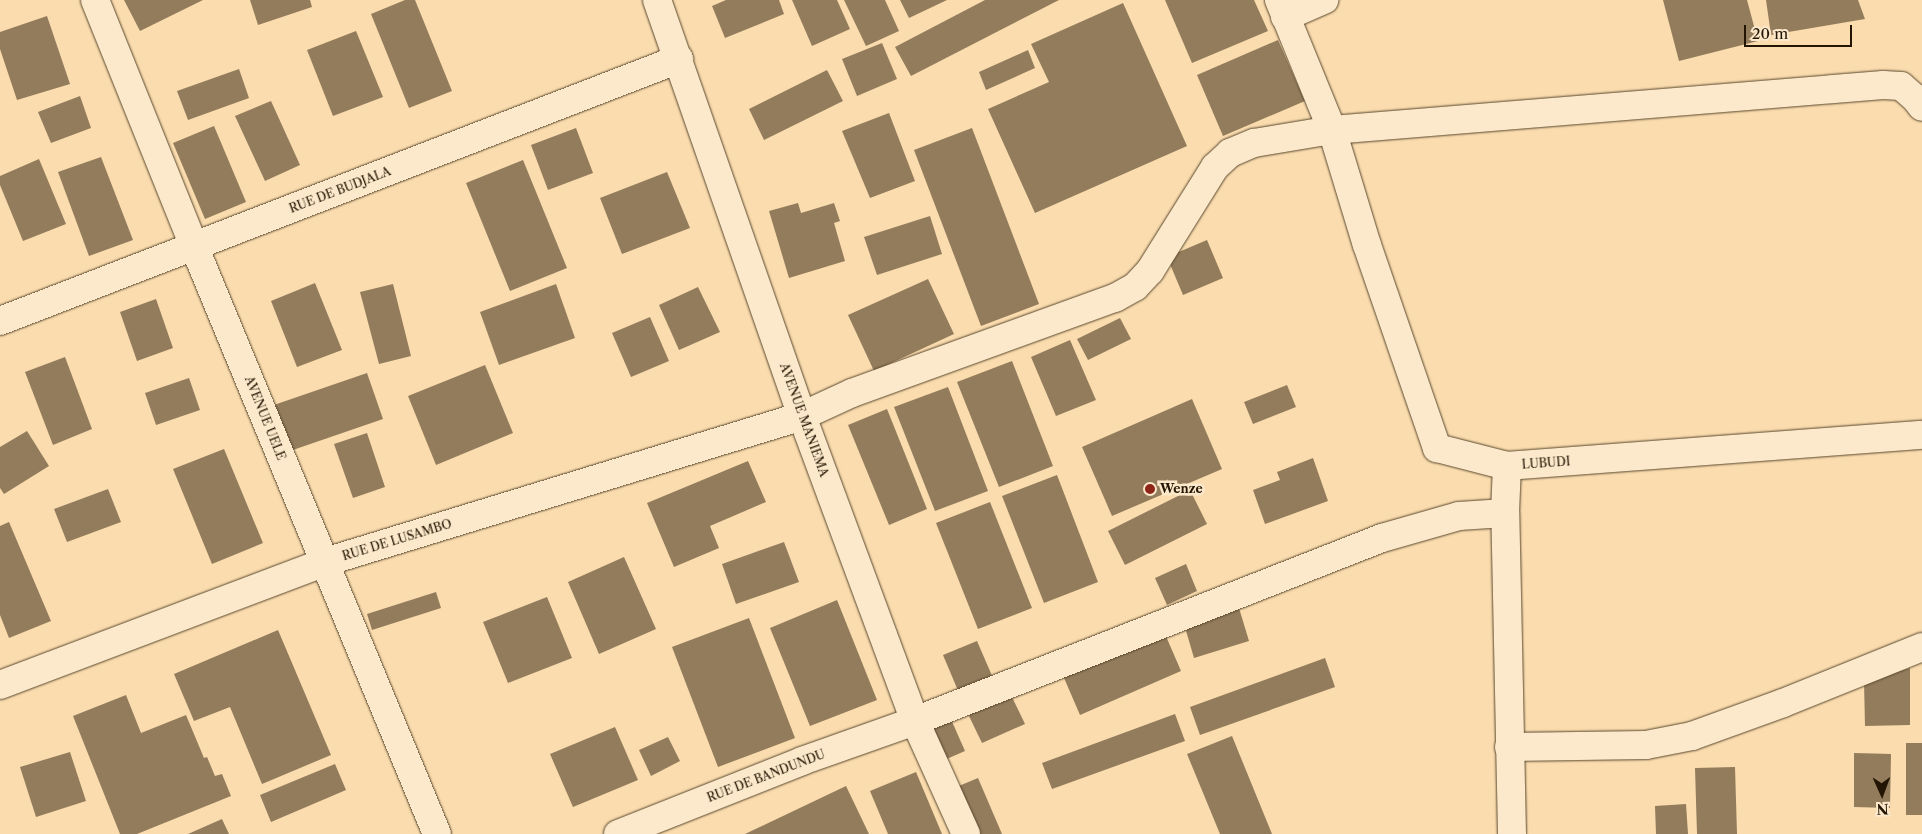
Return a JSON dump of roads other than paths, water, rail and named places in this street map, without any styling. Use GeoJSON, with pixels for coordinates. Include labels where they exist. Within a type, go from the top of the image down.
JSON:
{"type":"FeatureCollection","features":[{"type":"Feature","properties":{"kind":"street","name":"AVENUE UELE"},"geometry":{"type":"LineString","coordinates":[[95,0],[194,246],[437,834]]}},
{"type":"Feature","properties":{"kind":"street"},"geometry":{"type":"LineString","coordinates":[[1324,0],[1282,8],[1332,130],[1367,245],[1437,448],[1507,466]]}},
{"type":"Feature","properties":{"kind":"street","name":"AVENUE MANIEMA"},"geometry":{"type":"LineString","coordinates":[[665,3],[680,59],[802,416],[914,721],[966,834]]}},
{"type":"Feature","properties":{"kind":"street","name":"RUE DE BUDJALA"},"geometry":{"type":"LineString","coordinates":[[0,321],[680,59]]}},
{"type":"Feature","properties":{"kind":"street","name":"RUE DE LUSAMBO"},"geometry":{"type":"LineString","coordinates":[[0,685],[325,562],[802,416],[852,393],[1115,298],[1135,288],[1150,271],[1215,167],[1230,153],[1254,142],[1332,130],[1883,85],[1901,86],[1922,107]]}},
{"type":"Feature","properties":{"kind":"street","name":"LUBUDI"},"geometry":{"type":"LineString","coordinates":[[1512,834],[1505,512],[1507,466],[1922,435]]}},
{"type":"Feature","properties":{"kind":"street","name":"RUE DE BANDUNDU"},"geometry":{"type":"LineString","coordinates":[[618,834],[802,761],[914,721],[1382,538],[1459,516],[1505,512]]}},
{"type":"Feature","properties":{"kind":"street"},"geometry":{"type":"LineString","coordinates":[[1509,747],[1646,745],[1692,736],[1783,703],[1922,647]]}},
{"type":"Feature","properties":{"kind":"place","name":"Wenze"},"geometry":{"type":"Point","coordinates":[1150,489]}}]}
